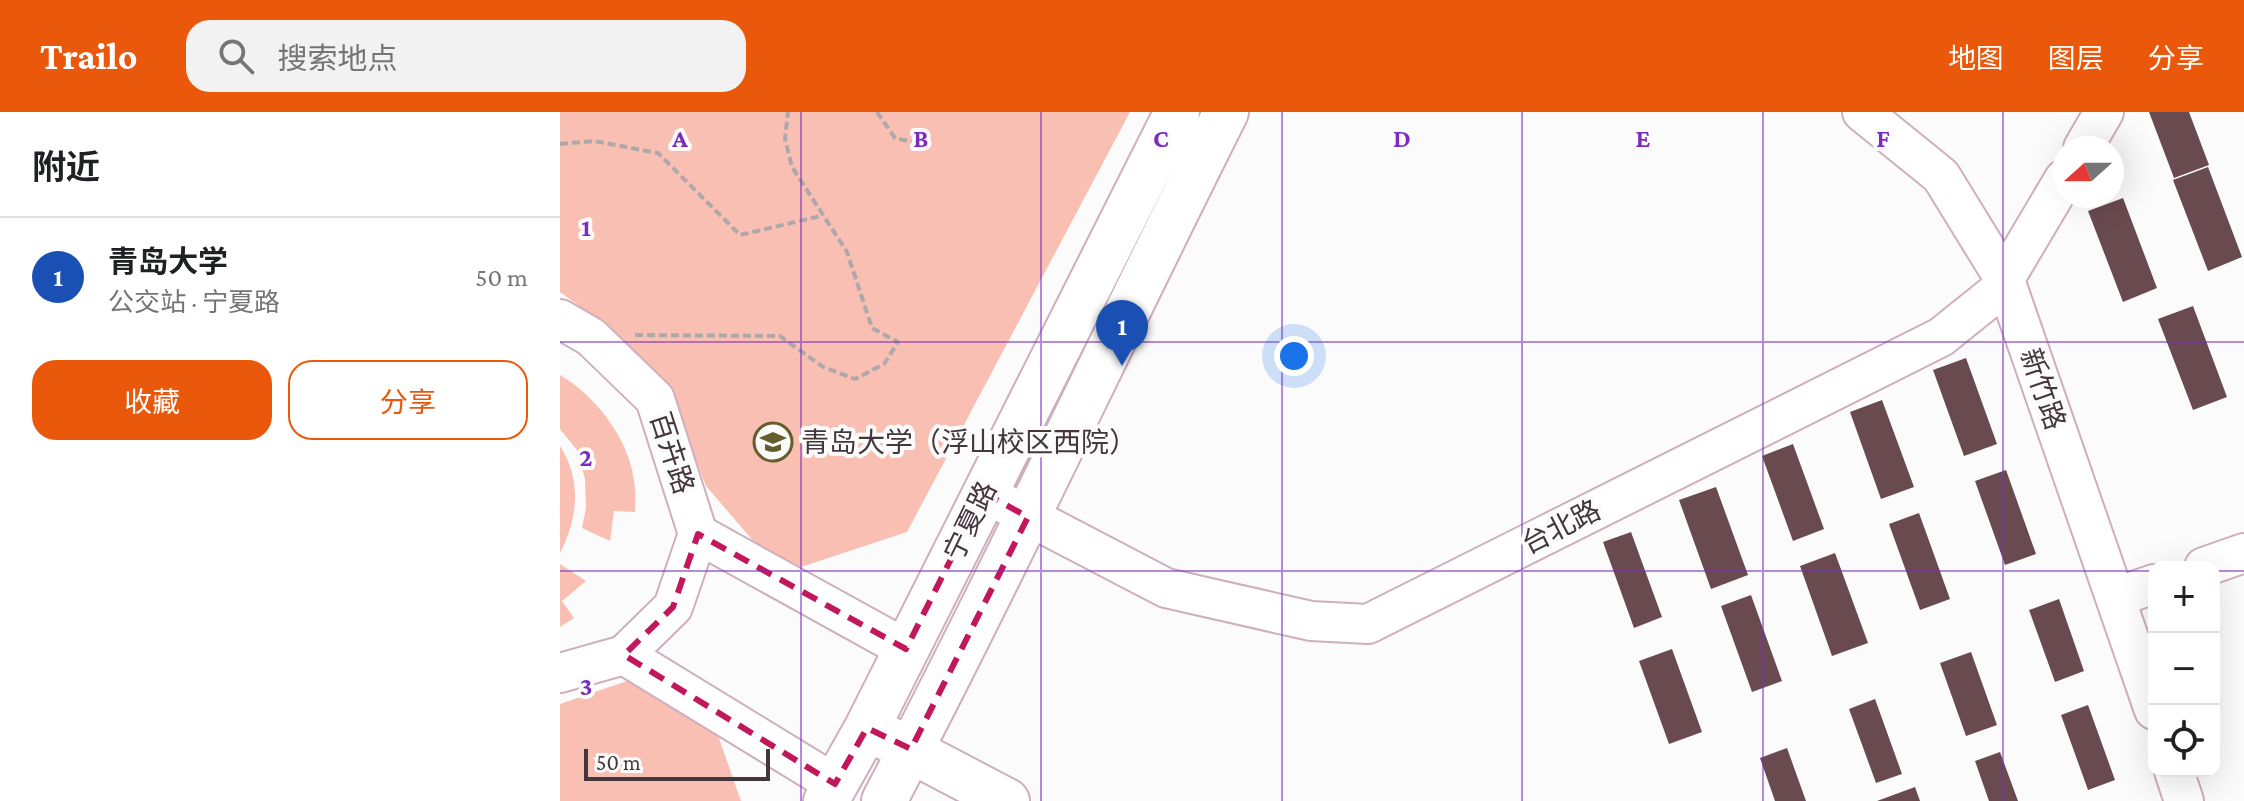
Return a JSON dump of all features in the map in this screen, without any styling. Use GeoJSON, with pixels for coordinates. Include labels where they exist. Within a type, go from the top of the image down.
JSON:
{"type":"FeatureCollection","features":[{"type":"Feature","properties":{"kind":"main road","name":"宁夏路"},"geometry":{"type":"LineString","coordinates":[[831,792],[867,728],[1177,112]]}},
{"type":"Feature","properties":{"kind":"main road","name":"宁夏路"},"geometry":{"type":"LineString","coordinates":[[884,801],[1028,517],[1226,112]]}},
{"type":"Feature","properties":{"kind":"main road"},"geometry":{"type":"LineString","coordinates":[[867,728],[1007,801]]}},
{"type":"Feature","properties":{"kind":"street","name":"新竹路"},"geometry":{"type":"LineString","coordinates":[[1862,112],[1941,176],[2005,280],[2152,705]]}},
{"type":"Feature","properties":{"kind":"street"},"geometry":{"type":"LineString","coordinates":[[2090,136],[2104,112]]}},
{"type":"Feature","properties":{"kind":"street","name":"台北路"},"geometry":{"type":"LineString","coordinates":[[984,493],[1166,588],[1311,621],[1368,624],[1941,337],[1997,292],[2052,200]]}},
{"type":"Feature","properties":{"kind":"street","name":"百卉路"},"geometry":{"type":"LineString","coordinates":[[560,319],[591,337],[655,399],[698,534]]}},
{"type":"Feature","properties":{"kind":"street"},"geometry":{"type":"LineString","coordinates":[[560,673],[624,655],[673,607],[698,534],[906,649]]}},
{"type":"Feature","properties":{"kind":"street"},"geometry":{"type":"LineString","coordinates":[[2220,561],[2244,553]]}},
{"type":"Feature","properties":{"kind":"street"},"geometry":{"type":"LineString","coordinates":[[2117,597],[2148,586]]}},
{"type":"Feature","properties":{"kind":"street"},"geometry":{"type":"LineString","coordinates":[[624,655],[831,792]]}},
{"type":"Feature","properties":{"kind":"street"},"geometry":{"type":"LineString","coordinates":[[2176,777],[2184,801]]}},
{"type":"Feature","properties":{"kind":"path"},"geometry":{"type":"LineString","coordinates":[[616,361],[635,335],[667,334],[780,336],[823,367],[855,379],[884,364],[898,342],[872,328],[847,252],[792,167],[785,139],[788,112]]}},
{"type":"Feature","properties":{"kind":"path"},"geometry":{"type":"LineString","coordinates":[[877,112],[895,138],[925,145]]}},
{"type":"Feature","properties":{"kind":"path"},"geometry":{"type":"LineString","coordinates":[[560,144],[594,141],[658,153],[740,235],[821,216]]}},
{"type":"Feature","properties":{"kind":"highlighted area"},"geometry":{"type":"Polygon","coordinates":[[[984,493],[1028,517],[911,749],[867,728],[835,784],[624,655],[673,607],[698,534],[906,649],[984,493]]]}},
{"type":"Feature","properties":{"kind":"shaded area"},"geometry":{"type":"Polygon","coordinates":[[[560,112],[1130,112],[907,532],[801,567],[755,543],[706,486],[671,395],[596,318],[560,292],[560,112]]]}},
{"type":"Feature","properties":{"kind":"shaded area"},"geometry":{"type":"Polygon","coordinates":[[[560,375],[586,395],[609,420],[631,465],[635,512],[614,511],[610,541],[582,528],[586,508],[585,479],[577,450],[560,429],[560,375]]]}},
{"type":"Feature","properties":{"kind":"shaded area"},"geometry":{"type":"Polygon","coordinates":[[[560,446],[572,472],[575,499],[571,526],[560,553],[560,446]]]}},
{"type":"Feature","properties":{"kind":"shaded area"},"geometry":{"type":"Polygon","coordinates":[[[560,564],[586,581],[562,601],[574,618],[560,627],[560,564]]]}},
{"type":"Feature","properties":{"kind":"shaded area"},"geometry":{"type":"Polygon","coordinates":[[[627,681],[714,724],[741,801],[560,801],[560,704],[627,681]]]}},
{"type":"Feature","properties":{"kind":"building"},"geometry":{"type":"Polygon","coordinates":[[[2149,112],[2189,112],[2209,165],[2174,178],[2149,112]]]}},
{"type":"Feature","properties":{"kind":"building"},"geometry":{"type":"Polygon","coordinates":[[[2208,167],[2242,257],[2208,271],[2173,180],[2208,167]]]}},
{"type":"Feature","properties":{"kind":"building"},"geometry":{"type":"Polygon","coordinates":[[[2124,201],[2157,288],[2123,302],[2088,211],[2124,208],[2124,201]]]}},
{"type":"Feature","properties":{"kind":"building"},"geometry":{"type":"Polygon","coordinates":[[[2193,306],[2227,397],[2193,410],[2158,319],[2193,306]]]}},
{"type":"Feature","properties":{"kind":"building"},"geometry":{"type":"Polygon","coordinates":[[[1966,358],[1997,444],[1964,456],[1933,370],[1966,358]]]}},
{"type":"Feature","properties":{"kind":"building"},"geometry":{"type":"Polygon","coordinates":[[[1882,400],[1914,487],[1881,499],[1850,412],[1882,400]]]}},
{"type":"Feature","properties":{"kind":"building"},"geometry":{"type":"Polygon","coordinates":[[[1793,444],[1824,529],[1793,541],[1762,456],[1793,444]]]}},
{"type":"Feature","properties":{"kind":"building"},"geometry":{"type":"Polygon","coordinates":[[[2006,470],[2036,554],[2005,565],[1975,481],[2006,470]]]}},
{"type":"Feature","properties":{"kind":"building"},"geometry":{"type":"Polygon","coordinates":[[[1716,487],[1748,575],[1711,589],[1679,500],[1716,487]]]}},
{"type":"Feature","properties":{"kind":"building"},"geometry":{"type":"Polygon","coordinates":[[[1919,513],[1950,599],[1920,610],[1889,524],[1919,513]]]}},
{"type":"Feature","properties":{"kind":"building"},"geometry":{"type":"Polygon","coordinates":[[[1631,532],[1662,617],[1634,628],[1603,542],[1631,532]]]}},
{"type":"Feature","properties":{"kind":"building"},"geometry":{"type":"Polygon","coordinates":[[[1835,553],[1868,643],[1832,656],[1800,566],[1835,553]]]}},
{"type":"Feature","properties":{"kind":"building"},"geometry":{"type":"Polygon","coordinates":[[[1751,595],[1782,681],[1752,692],[1721,606],[1751,595]]]}},
{"type":"Feature","properties":{"kind":"building"},"geometry":{"type":"Polygon","coordinates":[[[2059,599],[2084,671],[2055,682],[2029,610],[2059,599]]]}},
{"type":"Feature","properties":{"kind":"building"},"geometry":{"type":"Polygon","coordinates":[[[1672,649],[1702,732],[1669,744],[1639,661],[1672,649]]]}},
{"type":"Feature","properties":{"kind":"building"},"geometry":{"type":"Polygon","coordinates":[[[1971,652],[1997,725],[1966,736],[1940,663],[1971,652]]]}},
{"type":"Feature","properties":{"kind":"building"},"geometry":{"type":"Polygon","coordinates":[[[1875,699],[1902,774],[1876,783],[1849,709],[1875,699]]]}},
{"type":"Feature","properties":{"kind":"building"},"geometry":{"type":"Polygon","coordinates":[[[2088,705],[2115,780],[2088,790],[2061,715],[2088,705]]]}},
{"type":"Feature","properties":{"kind":"building"},"geometry":{"type":"Polygon","coordinates":[[[1787,748],[1806,801],[1775,801],[1760,758],[1787,748]]]}},
{"type":"Feature","properties":{"kind":"building"},"geometry":{"type":"Polygon","coordinates":[[[2000,752],[2018,801],[1989,801],[1975,761],[2000,752]]]}},
{"type":"Feature","properties":{"kind":"building"},"geometry":{"type":"Polygon","coordinates":[[[1915,787],[1920,801],[1877,801],[1915,787]]]}},
{"type":"Feature","properties":{"kind":"place","name":"青岛大学"},"geometry":{"type":"Point","coordinates":[1122,366]}},
{"type":"Feature","properties":{"kind":"place","name":"青岛大学（浮山校区西院）"},"geometry":{"type":"Point","coordinates":[773,442]}}]}
